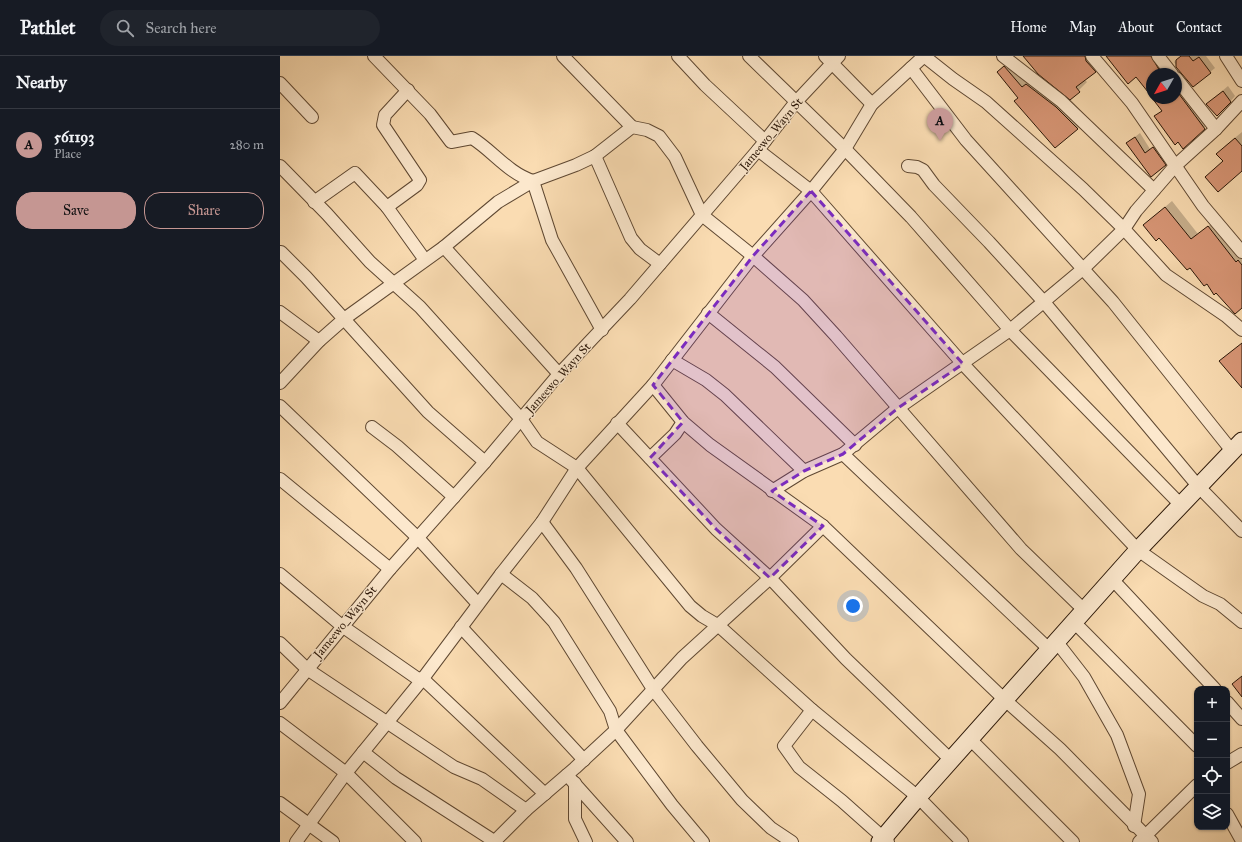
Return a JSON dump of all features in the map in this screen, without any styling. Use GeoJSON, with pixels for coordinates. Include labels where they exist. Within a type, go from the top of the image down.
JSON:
{"type":"FeatureCollection","features":[{"type":"Feature","properties":{"kind":"street"},"geometry":{"type":"LineString","coordinates":[[374,56],[430,114],[451,142],[472,138],[484,146],[515,174],[533,181]]}},
{"type":"Feature","properties":{"kind":"street"},"geometry":{"type":"LineString","coordinates":[[563,56],[632,127],[647,130],[659,136],[675,157],[702,215],[753,256],[803,300],[1079,616],[1194,743]]}},
{"type":"Feature","properties":{"kind":"street"},"geometry":{"type":"LineString","coordinates":[[678,56],[761,146],[811,191],[963,364],[1138,550],[1203,596],[1220,604],[1242,622]]}},
{"type":"Feature","properties":{"kind":"street"},"geometry":{"type":"LineString","coordinates":[[749,56],[795,103],[845,149],[911,218],[1010,330],[1180,504]]}},
{"type":"Feature","properties":{"kind":"street"},"geometry":{"type":"LineString","coordinates":[[1003,56],[1061,101],[1154,190]]}},
{"type":"Feature","properties":{"kind":"street"},"geometry":{"type":"LineString","coordinates":[[1092,56],[1132,103],[1175,166],[1225,234],[1242,252]]}},
{"type":"Feature","properties":{"kind":"street"},"geometry":{"type":"LineString","coordinates":[[1158,56],[1167,68]]}},
{"type":"Feature","properties":{"kind":"street"},"geometry":{"type":"LineString","coordinates":[[1226,56],[1242,81]]}},
{"type":"Feature","properties":{"kind":"street"},"geometry":{"type":"LineString","coordinates":[[832,58],[872,104]]}},
{"type":"Feature","properties":{"kind":"street","name":"Jameewo_Wayn St"},"geometry":{"type":"LineString","coordinates":[[280,703],[390,569],[485,462],[559,374],[602,330],[660,264],[761,146],[832,58]]}},
{"type":"Feature","properties":{"kind":"street"},"geometry":{"type":"LineString","coordinates":[[296,842],[308,823],[346,773],[421,680],[542,522],[577,468],[653,385],[753,256],[811,191],[845,149],[872,104],[918,60]]}},
{"type":"Feature","properties":{"kind":"street"},"geometry":{"type":"LineString","coordinates":[[918,60],[953,79],[986,102],[1083,189],[1124,229],[1166,275],[1226,316],[1242,330]]}},
{"type":"Feature","properties":{"kind":"street"},"geometry":{"type":"LineString","coordinates":[[812,710],[784,746],[799,767],[884,841],[918,797],[1112,579],[1180,504],[1239,444],[1084,268],[966,140],[918,60]]}},
{"type":"Feature","properties":{"kind":"street"},"geometry":{"type":"LineString","coordinates":[[280,83],[312,116]]}},
{"type":"Feature","properties":{"kind":"street"},"geometry":{"type":"LineString","coordinates":[[1182,86],[1216,129]]}},
{"type":"Feature","properties":{"kind":"street"},"geometry":{"type":"LineString","coordinates":[[387,207],[417,185],[420,180],[383,125],[385,115],[408,90]]}},
{"type":"Feature","properties":{"kind":"street"},"geometry":{"type":"LineString","coordinates":[[772,491],[804,471],[843,454],[898,408],[1010,330],[1044,302],[1084,268],[1124,229],[1136,211],[1175,166],[1216,129],[1242,101]]}},
{"type":"Feature","properties":{"kind":"street"},"geometry":{"type":"LineString","coordinates":[[280,383],[319,341],[344,319],[444,247],[498,202],[533,181],[576,165],[595,156],[632,127]]}},
{"type":"Feature","properties":{"kind":"street"},"geometry":{"type":"LineString","coordinates":[[595,156],[631,238],[640,249],[660,264]]}},
{"type":"Feature","properties":{"kind":"street"},"geometry":{"type":"LineString","coordinates":[[280,166],[370,262],[420,308],[521,419],[537,442],[577,468],[690,606],[702,616],[719,626],[812,710],[918,797],[962,842]]}},
{"type":"Feature","properties":{"kind":"street"},"geometry":{"type":"LineString","coordinates":[[908,166],[917,167],[923,170],[934,185],[1044,302],[1198,486],[1242,531]]}},
{"type":"Feature","properties":{"kind":"street"},"geometry":{"type":"LineString","coordinates":[[314,202],[355,172],[387,207],[425,260]]}},
{"type":"Feature","properties":{"kind":"street"},"geometry":{"type":"LineString","coordinates":[[533,181],[552,240],[602,330]]}},
{"type":"Feature","properties":{"kind":"street"},"geometry":{"type":"LineString","coordinates":[[444,247],[559,374]]}},
{"type":"Feature","properties":{"kind":"street"},"geometry":{"type":"LineString","coordinates":[[280,252],[306,277],[428,412],[485,462]]}},
{"type":"Feature","properties":{"kind":"street"},"geometry":{"type":"LineString","coordinates":[[280,312],[319,341]]}},
{"type":"Feature","properties":{"kind":"street"},"geometry":{"type":"LineString","coordinates":[[708,313],[775,367],[855,445]]}},
{"type":"Feature","properties":{"kind":"street"},"geometry":{"type":"LineString","coordinates":[[672,360],[706,380],[725,395],[804,471]]}},
{"type":"Feature","properties":{"kind":"street"},"geometry":{"type":"LineString","coordinates":[[653,385],[683,422],[710,445],[772,491],[823,526],[1005,700],[1060,749],[1146,840],[1194,788]]}},
{"type":"Feature","properties":{"kind":"street"},"geometry":{"type":"LineString","coordinates":[[280,406],[418,538],[478,604]]}},
{"type":"Feature","properties":{"kind":"street"},"geometry":{"type":"LineString","coordinates":[[650,458],[675,434],[683,422]]}},
{"type":"Feature","properties":{"kind":"street"},"geometry":{"type":"LineString","coordinates":[[617,423],[716,529],[770,578],[846,659],[951,760]]}},
{"type":"Feature","properties":{"kind":"street"},"geometry":{"type":"LineString","coordinates":[[372,427],[397,446],[454,497]]}},
{"type":"Feature","properties":{"kind":"street"},"geometry":{"type":"LineString","coordinates":[[843,454],[1053,645],[1084,677],[1117,735],[1139,794],[1134,826]]}},
{"type":"Feature","properties":{"kind":"street"},"geometry":{"type":"LineString","coordinates":[[280,479],[390,569]]}},
{"type":"Feature","properties":{"kind":"street"},"geometry":{"type":"LineString","coordinates":[[542,522],[576,568],[653,688],[742,800],[771,828],[792,842]]}},
{"type":"Feature","properties":{"kind":"street"},"geometry":{"type":"LineString","coordinates":[[364,752],[396,778],[494,842],[526,810],[545,794],[571,778],[584,760],[616,730],[682,658],[719,626],[823,526]]}},
{"type":"Feature","properties":{"kind":"street"},"geometry":{"type":"LineString","coordinates":[[280,574],[342,626],[421,680],[545,794]]}},
{"type":"Feature","properties":{"kind":"street"},"geometry":{"type":"LineString","coordinates":[[501,574],[532,598],[554,622],[610,711],[616,730],[672,805],[703,842]]}},
{"type":"Feature","properties":{"kind":"street"},"geometry":{"type":"LineString","coordinates":[[1112,579],[1212,686]]}},
{"type":"Feature","properties":{"kind":"street"},"geometry":{"type":"LineString","coordinates":[[461,627],[584,760]]}},
{"type":"Feature","properties":{"kind":"street"},"geometry":{"type":"LineString","coordinates":[[280,643],[307,669],[454,767],[482,780],[526,810]]}},
{"type":"Feature","properties":{"kind":"street"},"geometry":{"type":"LineString","coordinates":[[1230,705],[1242,719]]}},
{"type":"Feature","properties":{"kind":"street"},"geometry":{"type":"LineString","coordinates":[[280,722],[346,773],[415,842]]}},
{"type":"Feature","properties":{"kind":"street"},"geometry":{"type":"LineString","coordinates":[[970,739],[1073,842]]}},
{"type":"Feature","properties":{"kind":"street"},"geometry":{"type":"LineString","coordinates":[[1230,761],[1242,754]]}},
{"type":"Feature","properties":{"kind":"street"},"geometry":{"type":"LineString","coordinates":[[571,778],[576,819],[586,842]]}},
{"type":"Feature","properties":{"kind":"street"},"geometry":{"type":"LineString","coordinates":[[571,778],[627,842]]}},
{"type":"Feature","properties":{"kind":"street"},"geometry":{"type":"LineString","coordinates":[[280,803],[332,842]]}},
{"type":"Feature","properties":{"kind":"street"},"geometry":{"type":"LineString","coordinates":[[1230,819],[1242,841]]}},
{"type":"Feature","properties":{"kind":"highlighted area"},"geometry":{"type":"Polygon","coordinates":[[[811,191],[963,364],[898,408],[843,454],[804,471],[772,491],[823,526],[770,578],[716,529],[650,458],[683,422],[653,385],[753,256],[811,191]]]}},
{"type":"Feature","properties":{"kind":"building"},"geometry":{"type":"Polygon","coordinates":[[[1023,56],[1085,56],[1086,61],[1096,72],[1076,87],[1080,92],[1070,100],[1038,74],[1023,56]]]}},
{"type":"Feature","properties":{"kind":"building"},"geometry":{"type":"Polygon","coordinates":[[[1106,56],[1151,56],[1158,68],[1146,68],[1146,90],[1136,77],[1128,84],[1106,56]]]}},
{"type":"Feature","properties":{"kind":"building"},"geometry":{"type":"Polygon","coordinates":[[[1181,56],[1189,56],[1193,61],[1199,57],[1211,73],[1193,87],[1182,74],[1182,68],[1176,67],[1176,60],[1181,56]]]}},
{"type":"Feature","properties":{"kind":"building"},"geometry":{"type":"Polygon","coordinates":[[[1004,66],[1022,87],[1026,84],[1056,107],[1078,129],[1055,148],[1014,101],[1018,98],[997,72],[1004,66]]]}},
{"type":"Feature","properties":{"kind":"building"},"geometry":{"type":"Polygon","coordinates":[[[1223,91],[1231,102],[1217,116],[1206,104],[1223,91]]]}},
{"type":"Feature","properties":{"kind":"building"},"geometry":{"type":"Polygon","coordinates":[[[1182,98],[1205,129],[1183,149],[1178,142],[1175,145],[1154,116],[1162,111],[1157,104],[1182,104],[1182,98]]]}},
{"type":"Feature","properties":{"kind":"building"},"geometry":{"type":"Polygon","coordinates":[[[1135,137],[1145,153],[1153,147],[1166,165],[1151,177],[1126,143],[1135,137]]]}},
{"type":"Feature","properties":{"kind":"building"},"geometry":{"type":"Polygon","coordinates":[[[1235,138],[1242,146],[1242,171],[1218,192],[1205,177],[1223,161],[1216,154],[1235,138]]]}},
{"type":"Feature","properties":{"kind":"building"},"geometry":{"type":"Polygon","coordinates":[[[1165,207],[1191,239],[1208,226],[1236,262],[1238,260],[1242,265],[1242,308],[1235,314],[1216,293],[1214,295],[1207,284],[1204,286],[1190,268],[1187,270],[1159,238],[1156,241],[1143,225],[1165,207]]]}},
{"type":"Feature","properties":{"kind":"building"},"geometry":{"type":"Polygon","coordinates":[[[1242,343],[1242,388],[1219,361],[1242,343]]]}},
{"type":"Feature","properties":{"kind":"building"},"geometry":{"type":"Polygon","coordinates":[[[1242,676],[1242,697],[1232,684],[1242,676]]]}},
{"type":"Feature","properties":{"kind":"place","name":"561193"},"geometry":{"type":"Point","coordinates":[940,141]}}]}
